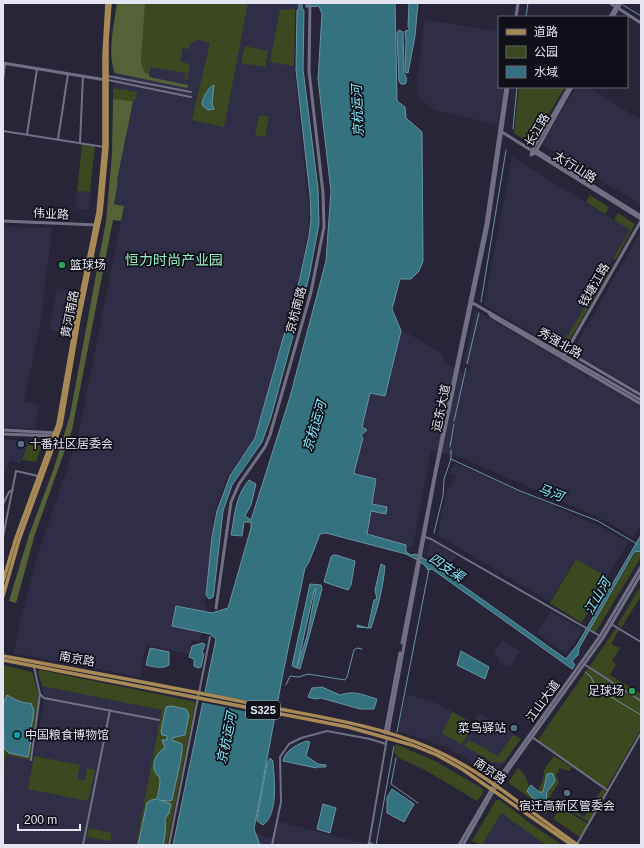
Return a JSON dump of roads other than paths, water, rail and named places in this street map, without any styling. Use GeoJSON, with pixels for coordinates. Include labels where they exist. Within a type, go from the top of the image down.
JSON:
{"type":"FeatureCollection","features":[{"type":"Feature","properties":{"kind":"main road","name":"黄河南路"},"geometry":{"type":"LineString","coordinates":[[3,596],[19,540],[64,411],[74,346],[97,225],[105,147],[105,78],[108,3]]}},
{"type":"Feature","properties":{"kind":"main road","name":"黄河南路"},"geometry":{"type":"LineString","coordinates":[[3,582],[4,572],[38,476],[56,435]]}},
{"type":"Feature","properties":{"kind":"main road"},"geometry":{"type":"LineString","coordinates":[[3,652],[39,662]]}},
{"type":"Feature","properties":{"kind":"main road","name":"南京路"},"geometry":{"type":"LineString","coordinates":[[3,656],[147,682],[348,723],[384,734],[437,755],[494,788],[576,845]]}},
{"type":"Feature","properties":{"kind":"main road","name":"南京路"},"geometry":{"type":"LineString","coordinates":[[3,660],[384,734]]}},
{"type":"Feature","properties":{"kind":"street","name":"京杭南路"},"geometry":{"type":"LineString","coordinates":[[216,608],[231,502],[234,494],[265,447],[270,435],[311,292],[324,227],[323,186],[309,72],[310,3]]}},
{"type":"Feature","properties":{"kind":"street"},"geometry":{"type":"LineString","coordinates":[[517,16],[519,3]]}},
{"type":"Feature","properties":{"kind":"street"},"geometry":{"type":"LineString","coordinates":[[610,3],[641,23]]}},
{"type":"Feature","properties":{"kind":"street"},"geometry":{"type":"LineString","coordinates":[[612,16],[620,3]]}},
{"type":"Feature","properties":{"kind":"street"},"geometry":{"type":"LineString","coordinates":[[3,80],[4,64],[191,92]]}},
{"type":"Feature","properties":{"kind":"street"},"geometry":{"type":"LineString","coordinates":[[27,134],[37,69]]}},
{"type":"Feature","properties":{"kind":"street"},"geometry":{"type":"LineString","coordinates":[[58,139],[68,74]]}},
{"type":"Feature","properties":{"kind":"street"},"geometry":{"type":"LineString","coordinates":[[80,143],[83,76]]}},
{"type":"Feature","properties":{"kind":"street"},"geometry":{"type":"LineString","coordinates":[[105,78],[191,97]]}},
{"type":"Feature","properties":{"kind":"street","name":"运东大道"},"geometry":{"type":"LineString","coordinates":[[384,734],[486,224],[507,88]]}},
{"type":"Feature","properties":{"kind":"street","name":"长江路"},"geometry":{"type":"LineString","coordinates":[[534,151],[569,88]]}},
{"type":"Feature","properties":{"kind":"street"},"geometry":{"type":"LineString","coordinates":[[3,131],[105,147]]}},
{"type":"Feature","properties":{"kind":"street","name":"太行山路"},"geometry":{"type":"LineString","coordinates":[[501,132],[641,216]]}},
{"type":"Feature","properties":{"kind":"street","name":"太行山路"},"geometry":{"type":"LineString","coordinates":[[534,151],[641,220]]}},
{"type":"Feature","properties":{"kind":"street","name":"钱塘江路"},"geometry":{"type":"LineString","coordinates":[[564,354],[641,220]]}},
{"type":"Feature","properties":{"kind":"street","name":"伟业路"},"geometry":{"type":"LineString","coordinates":[[3,221],[97,225]]}},
{"type":"Feature","properties":{"kind":"street","name":"秀强北路"},"geometry":{"type":"LineString","coordinates":[[470,301],[564,354]]}},
{"type":"Feature","properties":{"kind":"street","name":"秀强北路"},"geometry":{"type":"LineString","coordinates":[[470,301],[641,399]]}},
{"type":"Feature","properties":{"kind":"street"},"geometry":{"type":"LineString","coordinates":[[564,354],[641,395]]}},
{"type":"Feature","properties":{"kind":"street"},"geometry":{"type":"LineString","coordinates":[[564,354],[641,404]]}},
{"type":"Feature","properties":{"kind":"street"},"geometry":{"type":"LineString","coordinates":[[3,430],[56,435]]}},
{"type":"Feature","properties":{"kind":"street"},"geometry":{"type":"LineString","coordinates":[[3,434],[56,435]]}},
{"type":"Feature","properties":{"kind":"street"},"geometry":{"type":"LineString","coordinates":[[3,537],[16,471],[38,476]]}},
{"type":"Feature","properties":{"kind":"street"},"geometry":{"type":"LineString","coordinates":[[3,504],[9,492],[13,490]]}},
{"type":"Feature","properties":{"kind":"street"},"geometry":{"type":"LineString","coordinates":[[423,537],[431,539],[601,637]]}},
{"type":"Feature","properties":{"kind":"street","name":"江山大道"},"geometry":{"type":"LineString","coordinates":[[610,623],[641,567]]}},
{"type":"Feature","properties":{"kind":"street","name":"江山大道"},"geometry":{"type":"LineString","coordinates":[[463,845],[494,788],[532,738],[584,664],[641,574]]}},
{"type":"Feature","properties":{"kind":"street"},"geometry":{"type":"LineString","coordinates":[[610,623],[641,642]]}},
{"type":"Feature","properties":{"kind":"street"},"geometry":{"type":"LineString","coordinates":[[169,845],[210,637]]}},
{"type":"Feature","properties":{"kind":"street","name":"江山大道"},"geometry":{"type":"LineString","coordinates":[[459,845],[494,788],[601,637]]}},
{"type":"Feature","properties":{"kind":"street"},"geometry":{"type":"LineString","coordinates":[[584,664],[641,701]]}},
{"type":"Feature","properties":{"kind":"street"},"geometry":{"type":"LineString","coordinates":[[31,760],[40,694],[33,665]]}},
{"type":"Feature","properties":{"kind":"street"},"geometry":{"type":"LineString","coordinates":[[40,694],[44,698],[159,720]]}},
{"type":"Feature","properties":{"kind":"street"},"geometry":{"type":"LineString","coordinates":[[39,702],[44,698]]}},
{"type":"Feature","properties":{"kind":"street"},"geometry":{"type":"LineString","coordinates":[[83,845],[110,710]]}},
{"type":"Feature","properties":{"kind":"street"},"geometry":{"type":"LineString","coordinates":[[272,845],[281,802],[280,757],[289,744],[294,741],[327,731],[364,737],[386,744]]}},
{"type":"Feature","properties":{"kind":"street"},"geometry":{"type":"LineString","coordinates":[[576,845],[641,732]]}},
{"type":"Feature","properties":{"kind":"street"},"geometry":{"type":"LineString","coordinates":[[373,845],[369,843],[386,744],[384,734]]}},
{"type":"Feature","properties":{"kind":"street"},"geometry":{"type":"LineString","coordinates":[[532,738],[607,790]]}},
{"type":"Feature","properties":{"kind":"water"},"geometry":{"type":"Polygon","coordinates":[[[299,3],[302,3],[302,9],[304,10],[303,69],[318,189],[319,224],[309,277],[271,417],[262,442],[232,485],[223,511],[214,591],[213,597],[209,599],[206,595],[212,537],[217,511],[230,476],[255,438],[299,282],[309,236],[311,219],[310,195],[296,70],[297,10],[299,9],[299,3]]]}},
{"type":"Feature","properties":{"kind":"water","name":"京杭运河"},"geometry":{"type":"Polygon","coordinates":[[[306,3],[395,3],[397,101],[405,107],[406,118],[422,132],[423,261],[419,271],[411,279],[400,279],[392,309],[401,331],[385,396],[370,393],[362,427],[367,430],[361,435],[363,438],[354,472],[355,474],[376,479],[372,504],[387,507],[386,514],[371,511],[367,534],[406,545],[406,552],[411,555],[416,554],[428,561],[566,659],[577,645],[641,535],[641,551],[634,552],[579,648],[578,655],[572,661],[575,665],[572,669],[432,569],[428,570],[421,562],[406,554],[326,533],[320,534],[309,562],[305,568],[283,673],[254,829],[260,845],[173,845],[216,639],[210,634],[172,626],[176,606],[212,613],[228,608],[251,528],[251,522],[244,522],[242,536],[231,535],[236,506],[244,486],[249,480],[256,484],[251,505],[245,516],[251,520],[290,397],[326,261],[331,191],[318,79],[322,14],[319,6],[306,7],[306,3]]]}},
{"type":"Feature","properties":{"kind":"water"},"geometry":{"type":"Polygon","coordinates":[[[407,3],[418,3],[415,36],[408,73],[405,72],[405,31],[410,30],[408,27],[409,4],[407,3]]]}},
{"type":"Feature","properties":{"kind":"water"},"geometry":{"type":"Polygon","coordinates":[[[399,30],[403,32],[403,72],[406,76],[405,84],[401,84],[399,81],[397,33],[399,30]]]}},
{"type":"Feature","properties":{"kind":"water"},"geometry":{"type":"Polygon","coordinates":[[[214,85],[212,104],[214,109],[208,110],[202,105],[202,102],[208,91],[214,85]]]}},
{"type":"Feature","properties":{"kind":"water"},"geometry":{"type":"Polygon","coordinates":[[[336,555],[355,561],[351,585],[348,590],[324,582],[331,557],[336,555]]]}},
{"type":"Feature","properties":{"kind":"water"},"geometry":{"type":"Polygon","coordinates":[[[381,564],[385,566],[382,590],[371,628],[368,628],[374,600],[377,599],[375,590],[381,564]]]}},
{"type":"Feature","properties":{"kind":"water"},"geometry":{"type":"Polygon","coordinates":[[[310,584],[321,585],[322,589],[300,669],[292,666],[310,584]],[[316,588],[314,591],[297,667],[307,636],[316,588]]]}},
{"type":"Feature","properties":{"kind":"water"},"geometry":{"type":"Polygon","coordinates":[[[203,643],[205,645],[202,652],[204,654],[201,667],[198,668],[194,666],[194,659],[189,657],[192,646],[203,643]]]}},
{"type":"Feature","properties":{"kind":"water"},"geometry":{"type":"Polygon","coordinates":[[[150,648],[169,652],[169,665],[155,667],[146,665],[150,648]]]}},
{"type":"Feature","properties":{"kind":"water"},"geometry":{"type":"Polygon","coordinates":[[[461,651],[489,667],[485,679],[457,665],[461,651]]]}},
{"type":"Feature","properties":{"kind":"water"},"geometry":{"type":"Polygon","coordinates":[[[322,687],[340,695],[355,693],[377,699],[374,709],[360,709],[321,698],[315,699],[308,697],[312,688],[322,687]]]}},
{"type":"Feature","properties":{"kind":"water"},"geometry":{"type":"Polygon","coordinates":[[[7,695],[22,702],[31,703],[34,711],[31,729],[33,730],[28,757],[9,753],[4,748],[3,704],[7,695]]]}},
{"type":"Feature","properties":{"kind":"water"},"geometry":{"type":"Polygon","coordinates":[[[171,706],[186,709],[189,715],[185,735],[172,738],[172,740],[182,744],[182,748],[172,800],[159,800],[171,804],[169,813],[165,819],[163,845],[138,845],[147,803],[151,800],[157,799],[160,781],[154,769],[154,763],[158,754],[165,748],[162,740],[167,740],[167,736],[162,735],[161,731],[166,707],[171,706]]]}},
{"type":"Feature","properties":{"kind":"water"},"geometry":{"type":"Polygon","coordinates":[[[307,741],[310,742],[306,756],[318,764],[326,765],[326,767],[316,768],[283,761],[284,757],[289,751],[307,741]]]}},
{"type":"Feature","properties":{"kind":"water"},"geometry":{"type":"Polygon","coordinates":[[[270,758],[273,761],[274,795],[271,812],[268,820],[263,825],[257,821],[257,819],[267,764],[270,758]]]}},
{"type":"Feature","properties":{"kind":"water"},"geometry":{"type":"Polygon","coordinates":[[[552,773],[555,781],[547,792],[546,803],[543,805],[535,801],[527,791],[531,785],[539,792],[543,792],[547,774],[552,773]]]}},
{"type":"Feature","properties":{"kind":"water"},"geometry":{"type":"Polygon","coordinates":[[[392,789],[414,804],[404,822],[387,813],[387,798],[392,789]]]}},
{"type":"Feature","properties":{"kind":"water"},"geometry":{"type":"Polygon","coordinates":[[[323,804],[336,808],[330,833],[317,829],[323,804]]]}},
{"type":"Feature","properties":{"kind":"waterway"},"geometry":{"type":"LineString","coordinates":[[526,16],[528,3]]}},
{"type":"Feature","properties":{"kind":"waterway"},"geometry":{"type":"LineString","coordinates":[[623,5],[641,16]]}},
{"type":"Feature","properties":{"kind":"waterway"},"geometry":{"type":"LineString","coordinates":[[513,129],[517,88]]}},
{"type":"Feature","properties":{"kind":"waterway"},"geometry":{"type":"LineString","coordinates":[[481,302],[506,150]]}},
{"type":"Feature","properties":{"kind":"waterway"},"geometry":{"type":"LineString","coordinates":[[467,364],[479,313]]}},
{"type":"Feature","properties":{"kind":"waterway"},"geometry":{"type":"LineString","coordinates":[[454,421],[466,368]]}},
{"type":"Feature","properties":{"kind":"waterway"},"geometry":{"type":"LineString","coordinates":[[450,447],[454,424]]}},
{"type":"Feature","properties":{"kind":"waterway"},"geometry":{"type":"LineString","coordinates":[[434,533],[443,496],[444,479],[451,459],[451,450]]}},
{"type":"Feature","properties":{"kind":"waterway","name":"马河"},"geometry":{"type":"LineString","coordinates":[[451,459],[520,491],[598,521],[637,544]]}},
{"type":"Feature","properties":{"kind":"waterway"},"geometry":{"type":"LineString","coordinates":[[397,732],[429,569]]}},
{"type":"Feature","properties":{"kind":"waterway"},"geometry":{"type":"LineString","coordinates":[[286,685],[290,676],[299,677],[308,674],[345,680],[354,650],[357,648],[362,649]]}},
{"type":"Feature","properties":{"kind":"waterway","name":"四支渠"},"geometry":{"type":"LineString","coordinates":[[585,672],[591,677],[596,688]]}},
{"type":"Feature","properties":{"kind":"waterway","name":"四支渠"},"geometry":{"type":"LineString","coordinates":[[598,689],[641,715]]}},
{"type":"Feature","properties":{"kind":"waterway"},"geometry":{"type":"LineString","coordinates":[[376,845],[394,746]]}},
{"type":"Feature","properties":{"kind":"waterway"},"geometry":{"type":"LineString","coordinates":[[396,758],[391,784],[418,803]]}},
{"type":"Feature","properties":{"kind":"place","name":"篮球场"},"geometry":{"type":"Point","coordinates":[62,265]}},
{"type":"Feature","properties":{"kind":"place","name":"十番社区居委会"},"geometry":{"type":"Point","coordinates":[21,444]}},
{"type":"Feature","properties":{"kind":"place","name":"足球场"},"geometry":{"type":"Point","coordinates":[632,691]}},
{"type":"Feature","properties":{"kind":"place","name":"菜鸟驿站"},"geometry":{"type":"Point","coordinates":[514,728]}},
{"type":"Feature","properties":{"kind":"place","name":"中国粮食博物馆"},"geometry":{"type":"Point","coordinates":[17,735]}},
{"type":"Feature","properties":{"kind":"place","name":"宿迁高新区管委会"},"geometry":{"type":"Point","coordinates":[567,793]}},
{"type":"Feature","properties":{"kind":"district","name":"恒力时尚产业园"},"geometry":{"type":"Point","coordinates":[174,260]}},
{"type":"Feature","properties":{"kind":"water label","name":"江山河"},"geometry":{"type":"Point","coordinates":[597,596]}}]}
